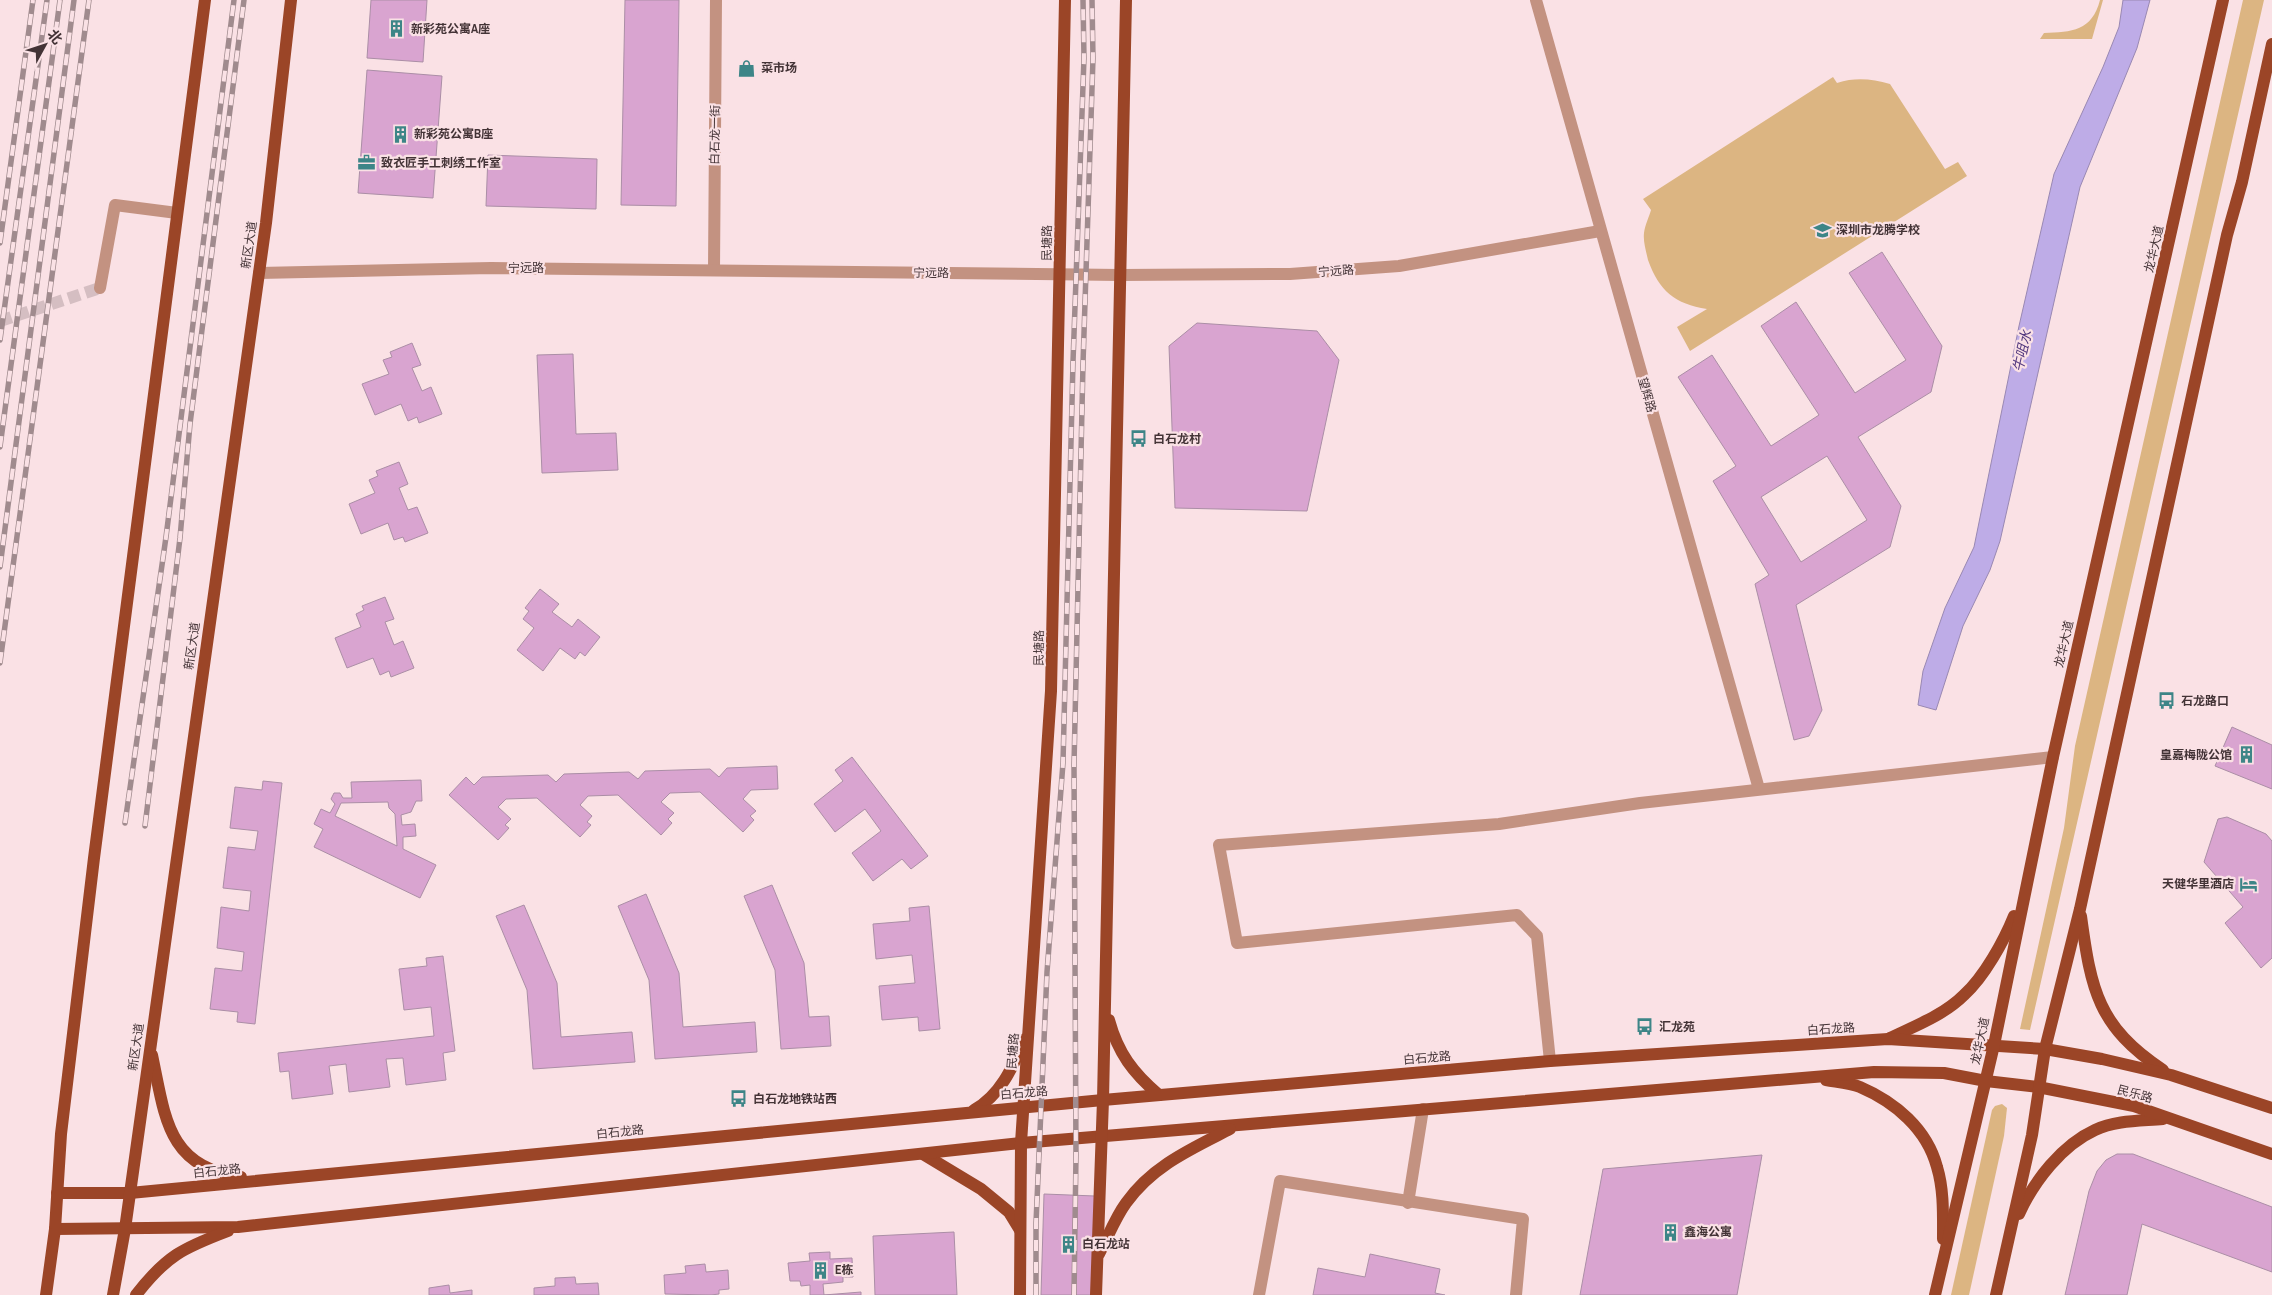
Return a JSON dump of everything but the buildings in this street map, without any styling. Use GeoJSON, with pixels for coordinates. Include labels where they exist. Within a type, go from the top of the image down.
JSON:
{"type":"FeatureCollection","features":[{"type":"Feature","properties":{"kind":"main road"},"geometry":{"type":"LineString","coordinates":[[46,1295],[54,1228],[61,1134],[94,858],[205,0]]}},
{"type":"Feature","properties":{"kind":"main road","name":"新区大道"},"geometry":{"type":"LineString","coordinates":[[113,1295],[125,1229],[258,273],[291,0]]}},
{"type":"Feature","properties":{"kind":"main road","name":"民塘路"},"geometry":{"type":"LineString","coordinates":[[1020,1295],[1021,1143],[1052,691],[1065,0]]}},
{"type":"Feature","properties":{"kind":"main road"},"geometry":{"type":"LineString","coordinates":[[1096,1295],[1103,1100],[1126,0]]}},
{"type":"Feature","properties":{"kind":"main road","name":"龙华大道"},"geometry":{"type":"LineString","coordinates":[[1935,1295],[1986,1081],[2053,757],[2223,0]]}},
{"type":"Feature","properties":{"kind":"main road"},"geometry":{"type":"LineString","coordinates":[[1996,1295],[2032,1135],[2045,1049],[2080,910],[2227,235],[2242,182],[2272,44]]}},
{"type":"Feature","properties":{"kind":"main road"},"geometry":{"type":"LineString","coordinates":[[1888,1039],[1931,1018],[1964,996],[2008,933],[2027,885]]}},
{"type":"Feature","properties":{"kind":"main road"},"geometry":{"type":"LineString","coordinates":[[2080,910],[2091,975],[2105,1015],[2121,1037],[2139,1054],[2171,1075]]}},
{"type":"Feature","properties":{"kind":"main road"},"geometry":{"type":"LineString","coordinates":[[1105,1007],[1114,1037],[1128,1064],[1140,1079],[1159,1095]]}},
{"type":"Feature","properties":{"kind":"main road"},"geometry":{"type":"LineString","coordinates":[[971,1112],[982,1106],[998,1090],[1010,1073],[1028,1032]]}},
{"type":"Feature","properties":{"kind":"main road","name":"白石龙路"},"geometry":{"type":"LineString","coordinates":[[57,1193],[130,1193],[1024,1107],[1550,1061],[1888,1039],[1994,1044]]}},
{"type":"Feature","properties":{"kind":"main road"},"geometry":{"type":"LineString","coordinates":[[1994,1044],[2045,1049],[2102,1059],[2171,1075],[2272,1108]]}},
{"type":"Feature","properties":{"kind":"main road"},"geometry":{"type":"LineString","coordinates":[[150,1047],[164,1111],[172,1135],[182,1150],[197,1164],[219,1174],[263,1180]]}},
{"type":"Feature","properties":{"kind":"main road"},"geometry":{"type":"LineString","coordinates":[[54,1228],[238,1228],[1021,1143],[1809,1076],[1874,1072],[1929,1072],[1986,1081]]}},
{"type":"Feature","properties":{"kind":"main road"},"geometry":{"type":"LineString","coordinates":[[1809,1076],[1858,1086],[1880,1097],[1901,1110],[1928,1142],[1937,1166],[1943,1195],[1943,1259]]}},
{"type":"Feature","properties":{"kind":"main road","name":"民乐路"},"geometry":{"type":"LineString","coordinates":[[1986,1081],[2038,1087],[2134,1106],[2272,1154]]}},
{"type":"Feature","properties":{"kind":"main road"},"geometry":{"type":"LineString","coordinates":[[2009,1234],[2023,1204],[2039,1180],[2076,1142],[2096,1129],[2124,1122],[2167,1119]]}},
{"type":"Feature","properties":{"kind":"main road"},"geometry":{"type":"LineString","coordinates":[[1098,1256],[1125,1204],[1145,1180],[1173,1158],[1237,1125]]}},
{"type":"Feature","properties":{"kind":"main road"},"geometry":{"type":"LineString","coordinates":[[923,1154],[980,1189],[1002,1206],[1009,1212],[1021,1232]]}},
{"type":"Feature","properties":{"kind":"main road"},"geometry":{"type":"LineString","coordinates":[[136,1295],[172,1256],[192,1244],[238,1228]]}},
{"type":"Feature","properties":{"kind":"street","name":"白石龙一街"},"geometry":{"type":"LineString","coordinates":[[714,270],[716,0]]}},
{"type":"Feature","properties":{"kind":"street","name":"望辉路"},"geometry":{"type":"LineString","coordinates":[[1536,0],[1759,789]]}},
{"type":"Feature","properties":{"kind":"street"},"geometry":{"type":"LineString","coordinates":[[100,288],[115,205],[177,213]]}},
{"type":"Feature","properties":{"kind":"street","name":"宁远路"},"geometry":{"type":"LineString","coordinates":[[258,273],[491,268],[1120,275],[1290,274],[1399,266],[1600,231]]}},
{"type":"Feature","properties":{"kind":"street"},"geometry":{"type":"LineString","coordinates":[[1550,1061],[1537,936],[1517,915],[1237,943],[1219,846],[1499,824],[1640,802],[2053,757]]}},
{"type":"Feature","properties":{"kind":"street"},"geometry":{"type":"LineString","coordinates":[[1408,1203],[1423,1109]]}},
{"type":"Feature","properties":{"kind":"street"},"geometry":{"type":"LineString","coordinates":[[1259,1295],[1280,1181],[1408,1203],[1523,1219],[1516,1295]]}},
{"type":"Feature","properties":{"kind":"shaded area"},"geometry":{"type":"Polygon","coordinates":[[[2100,0],[2103,0],[2092,39],[2040,39],[2044,33],[2063,32],[2080,28],[2092,18],[2100,0]]]}},
{"type":"Feature","properties":{"kind":"shaded area"},"geometry":{"type":"Polygon","coordinates":[[[2243,0],[2264,0],[2030,1030],[2020,1029],[2064,828],[2075,746],[2243,0]]]}},
{"type":"Feature","properties":{"kind":"shaded area"},"geometry":{"type":"Polygon","coordinates":[[[1833,77],[1837,83],[1864,79],[1890,84],[1945,169],[1958,162],[1967,176],[1690,351],[1677,327],[1707,309],[1686,304],[1677,299],[1663,288],[1657,280],[1648,260],[1645,246],[1645,230],[1651,210],[1643,199],[1833,77]]]}},
{"type":"Feature","properties":{"kind":"shaded area"},"geometry":{"type":"Polygon","coordinates":[[[2002,1104],[2007,1108],[2004,1136],[1969,1295],[1951,1295],[1992,1110],[1995,1106],[2002,1104]]]}},
{"type":"Feature","properties":{"kind":"water","name":"牛咀水"},"geometry":{"type":"Polygon","coordinates":[[[2123,0],[2150,0],[2137,48],[2080,187],[2000,541],[1990,570],[1963,626],[1936,710],[1918,705],[1923,671],[1945,608],[1974,547],[2019,326],[2054,174],[2103,67],[2119,27],[2123,0]]]}},
{"type":"Feature","properties":{"kind":"tunnel"},"geometry":{"type":"LineString","coordinates":[[0,321],[100,288]]}},
{"type":"Feature","properties":{"kind":"railway"},"geometry":{"type":"LineString","coordinates":[[0,243],[33,0]]}},
{"type":"Feature","properties":{"kind":"railway"},"geometry":{"type":"LineString","coordinates":[[0,340],[47,0]]}},
{"type":"Feature","properties":{"kind":"railway"},"geometry":{"type":"LineString","coordinates":[[0,447],[60,0]]}},
{"type":"Feature","properties":{"kind":"railway"},"geometry":{"type":"LineString","coordinates":[[0,567],[74,0]]}},
{"type":"Feature","properties":{"kind":"railway"},"geometry":{"type":"LineString","coordinates":[[0,663],[89,0]]}},
{"type":"Feature","properties":{"kind":"railway"},"geometry":{"type":"LineString","coordinates":[[125,823],[166,537],[234,0]]}},
{"type":"Feature","properties":{"kind":"railway"},"geometry":{"type":"LineString","coordinates":[[145,826],[180,538],[190,424],[244,0]]}},
{"type":"Feature","properties":{"kind":"railway"},"geometry":{"type":"LineString","coordinates":[[1036,1295],[1036,1223],[1047,972],[1063,763],[1073,362],[1084,58],[1083,0]]}},
{"type":"Feature","properties":{"kind":"railway"},"geometry":{"type":"LineString","coordinates":[[1074,1295],[1076,1155],[1074,765],[1083,364],[1093,58],[1092,0]]}},
{"type":"Feature","properties":{"kind":"place","name":"新彩苑公寓A座"},"geometry":{"type":"Point","coordinates":[397,29]}},
{"type":"Feature","properties":{"kind":"place","name":"菜市场"},"geometry":{"type":"Point","coordinates":[747,68]}},
{"type":"Feature","properties":{"kind":"place","name":"新彩苑公寓B座"},"geometry":{"type":"Point","coordinates":[400,134]}},
{"type":"Feature","properties":{"kind":"place","name":"致衣匠手工刺绣工作室"},"geometry":{"type":"Point","coordinates":[367,163]}},
{"type":"Feature","properties":{"kind":"place","name":"深圳市龙腾学校"},"geometry":{"type":"Point","coordinates":[1822,230]}},
{"type":"Feature","properties":{"kind":"place","name":"白石龙村"},"geometry":{"type":"Point","coordinates":[1139,439]}},
{"type":"Feature","properties":{"kind":"place","name":"石龙路口"},"geometry":{"type":"Point","coordinates":[2167,701]}},
{"type":"Feature","properties":{"kind":"place","name":"皇嘉梅陇公馆"},"geometry":{"type":"Point","coordinates":[2246,755]}},
{"type":"Feature","properties":{"kind":"place","name":"天健华里酒店"},"geometry":{"type":"Point","coordinates":[2248,884]}},
{"type":"Feature","properties":{"kind":"place","name":"汇龙苑"},"geometry":{"type":"Point","coordinates":[1645,1027]}},
{"type":"Feature","properties":{"kind":"place","name":"白石龙地铁站西"},"geometry":{"type":"Point","coordinates":[739,1099]}},
{"type":"Feature","properties":{"kind":"place","name":"鑫海公寓"},"geometry":{"type":"Point","coordinates":[1670,1232]}},
{"type":"Feature","properties":{"kind":"place","name":"白石龙站"},"geometry":{"type":"Point","coordinates":[1068,1244]}},
{"type":"Feature","properties":{"kind":"place","name":"E栋"},"geometry":{"type":"Point","coordinates":[821,1270]}}]}
